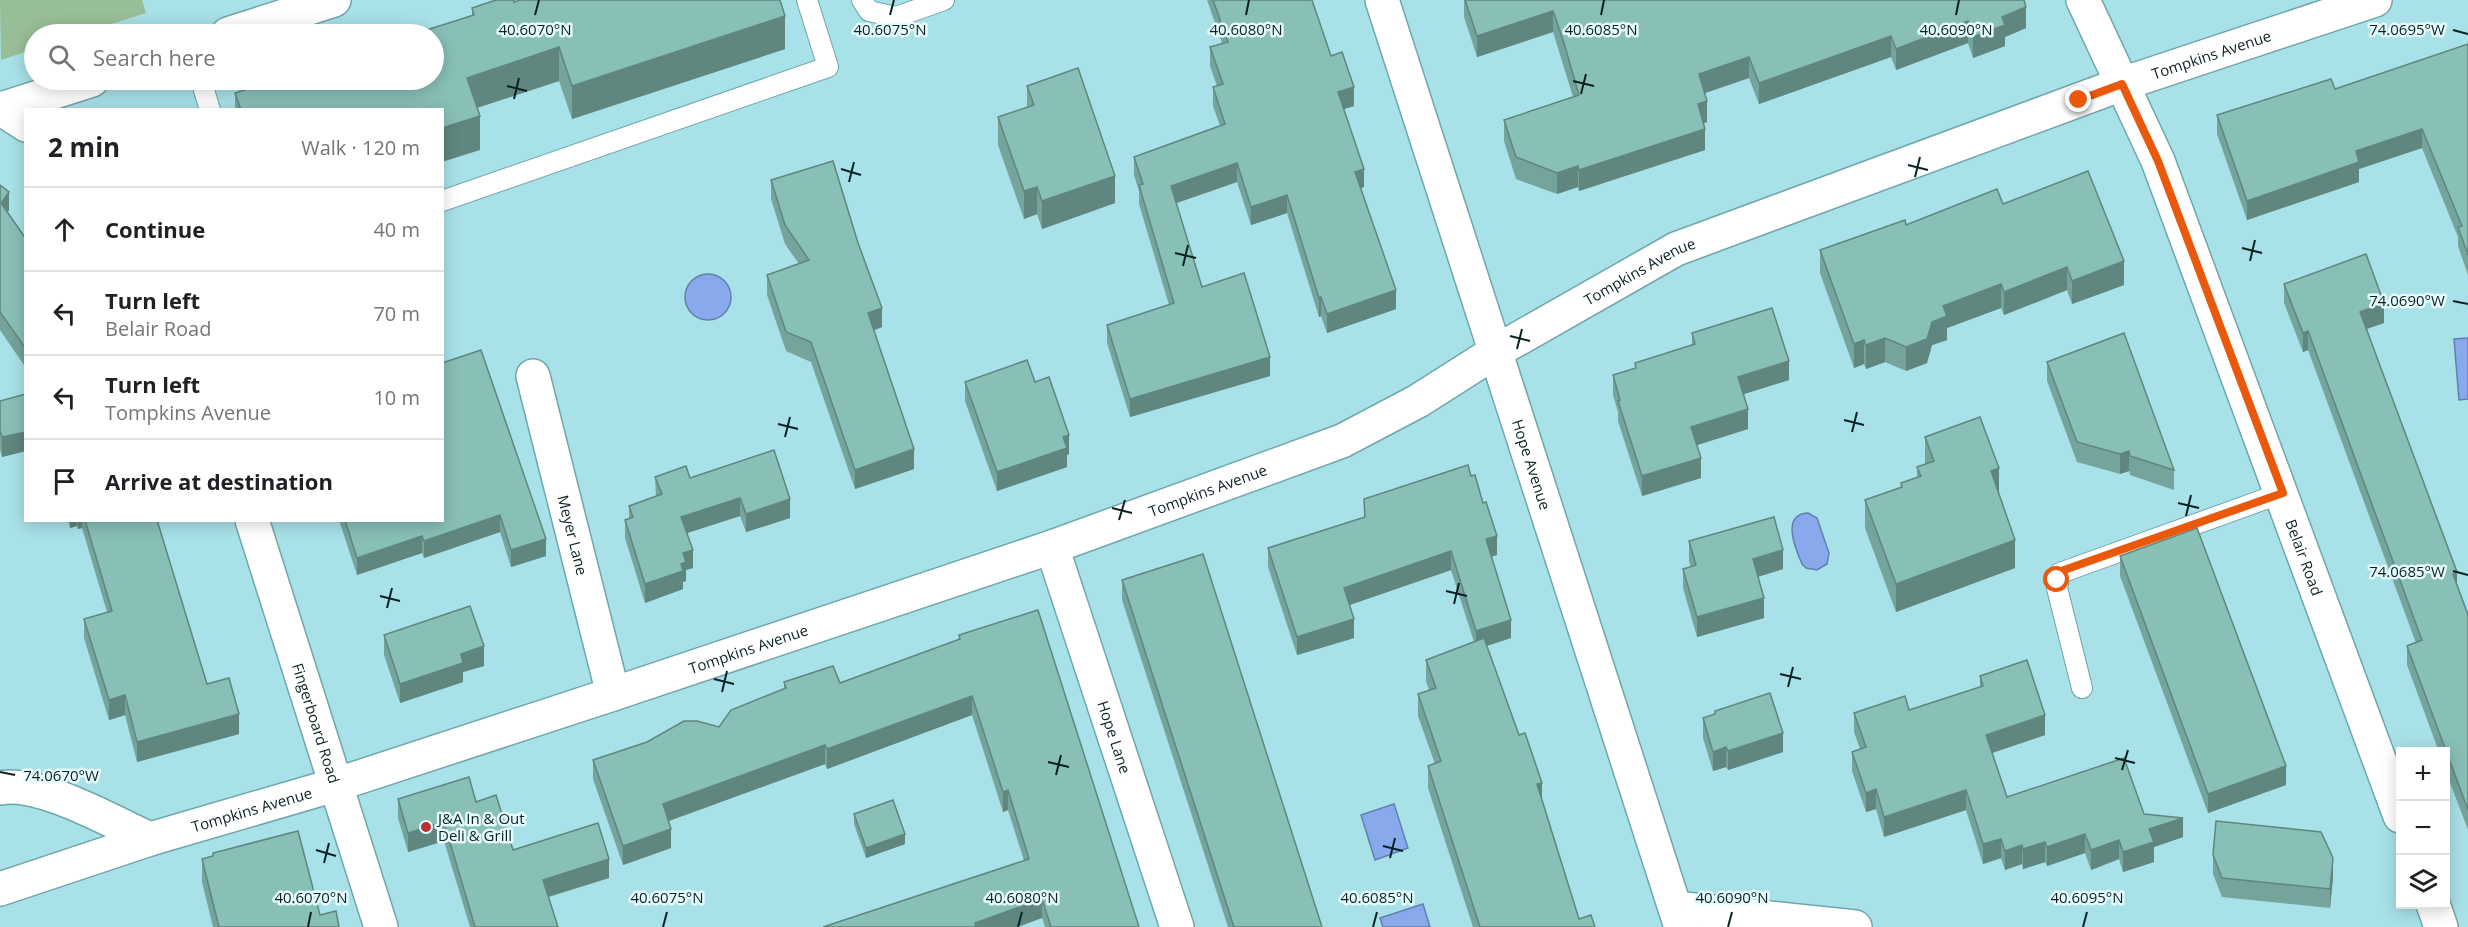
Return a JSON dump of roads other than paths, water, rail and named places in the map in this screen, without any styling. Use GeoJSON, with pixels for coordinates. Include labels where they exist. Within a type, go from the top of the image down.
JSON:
{"type":"FeatureCollection","features":[{"type":"Feature","properties":{"kind":"street"},"geometry":{"type":"LineString","coordinates":[[259,24],[334,0]]}},
{"type":"Feature","properties":{"kind":"street","name":"Hope Avenue"},"geometry":{"type":"LineString","coordinates":[[1383,0],[1678,917]]}},
{"type":"Feature","properties":{"kind":"street","name":"Belair Road"},"geometry":{"type":"LineString","coordinates":[[2083,0],[2158,161],[2283,493],[2396,805]]}},
{"type":"Feature","properties":{"kind":"street","name":"Tompkins Avenue"},"geometry":{"type":"LineString","coordinates":[[0,889],[150,839],[335,785],[613,694],[1052,547],[1342,441],[1418,401],[1495,352],[1677,249],[2122,84],[2375,0]]}},
{"type":"Feature","properties":{"kind":"street"},"geometry":{"type":"LineString","coordinates":[[9,114],[68,90]]}},
{"type":"Feature","properties":{"kind":"street","name":"Meyer Lane"},"geometry":{"type":"LineString","coordinates":[[533,376],[613,694]]}},
{"type":"Feature","properties":{"kind":"street","name":"Fingerboard Road"},"geometry":{"type":"LineString","coordinates":[[253,522],[381,927]]}},
{"type":"Feature","properties":{"kind":"street","name":"Hope Lane"},"geometry":{"type":"LineString","coordinates":[[1052,547],[1177,927]]}},
{"type":"Feature","properties":{"kind":"street"},"geometry":{"type":"LineString","coordinates":[[0,788],[10,786],[42,791],[150,839]]}},
{"type":"Feature","properties":{"kind":"street"},"geometry":{"type":"LineString","coordinates":[[2435,909],[2441,927]]}},
{"type":"Feature","properties":{"kind":"street"},"geometry":{"type":"LineString","coordinates":[[1678,917],[1855,927]]}},
{"type":"Feature","properties":{"kind":"lane"},"geometry":{"type":"LineString","coordinates":[[444,200],[828,67],[807,0]]}},
{"type":"Feature","properties":{"kind":"lane"},"geometry":{"type":"LineString","coordinates":[[862,0],[869,11],[896,17],[944,0]]}},
{"type":"Feature","properties":{"kind":"lane"},"geometry":{"type":"LineString","coordinates":[[204,90],[209,108]]}},
{"type":"Feature","properties":{"kind":"lane"},"geometry":{"type":"LineString","coordinates":[[2082,688],[2057,588],[2060,573],[2283,493]]}},
{"type":"Feature","properties":{"kind":"water"},"geometry":{"type":"Polygon","coordinates":[[[708,274],[724,281],[731,297],[724,313],[708,320],[692,313],[685,297],[692,281],[708,274]]]}},
{"type":"Feature","properties":{"kind":"water"},"geometry":{"type":"Polygon","coordinates":[[[2468,338],[2468,399],[2459,400],[2454,339],[2468,338]]]}},
{"type":"Feature","properties":{"kind":"water"},"geometry":{"type":"Polygon","coordinates":[[[1808,513],[1817,518],[1829,553],[1827,564],[1817,570],[1806,568],[1802,564],[1792,533],[1795,519],[1808,513]]]}},
{"type":"Feature","properties":{"kind":"water"},"geometry":{"type":"Polygon","coordinates":[[[1394,804],[1408,848],[1375,860],[1361,815],[1394,804]]]}},
{"type":"Feature","properties":{"kind":"water"},"geometry":{"type":"Polygon","coordinates":[[[1423,904],[1430,927],[1383,927],[1380,918],[1423,904]]]}},
{"type":"Feature","properties":{"kind":"place","name":"J&A In & Out Deli & Grill"},"geometry":{"type":"Point","coordinates":[426,827]}}]}
